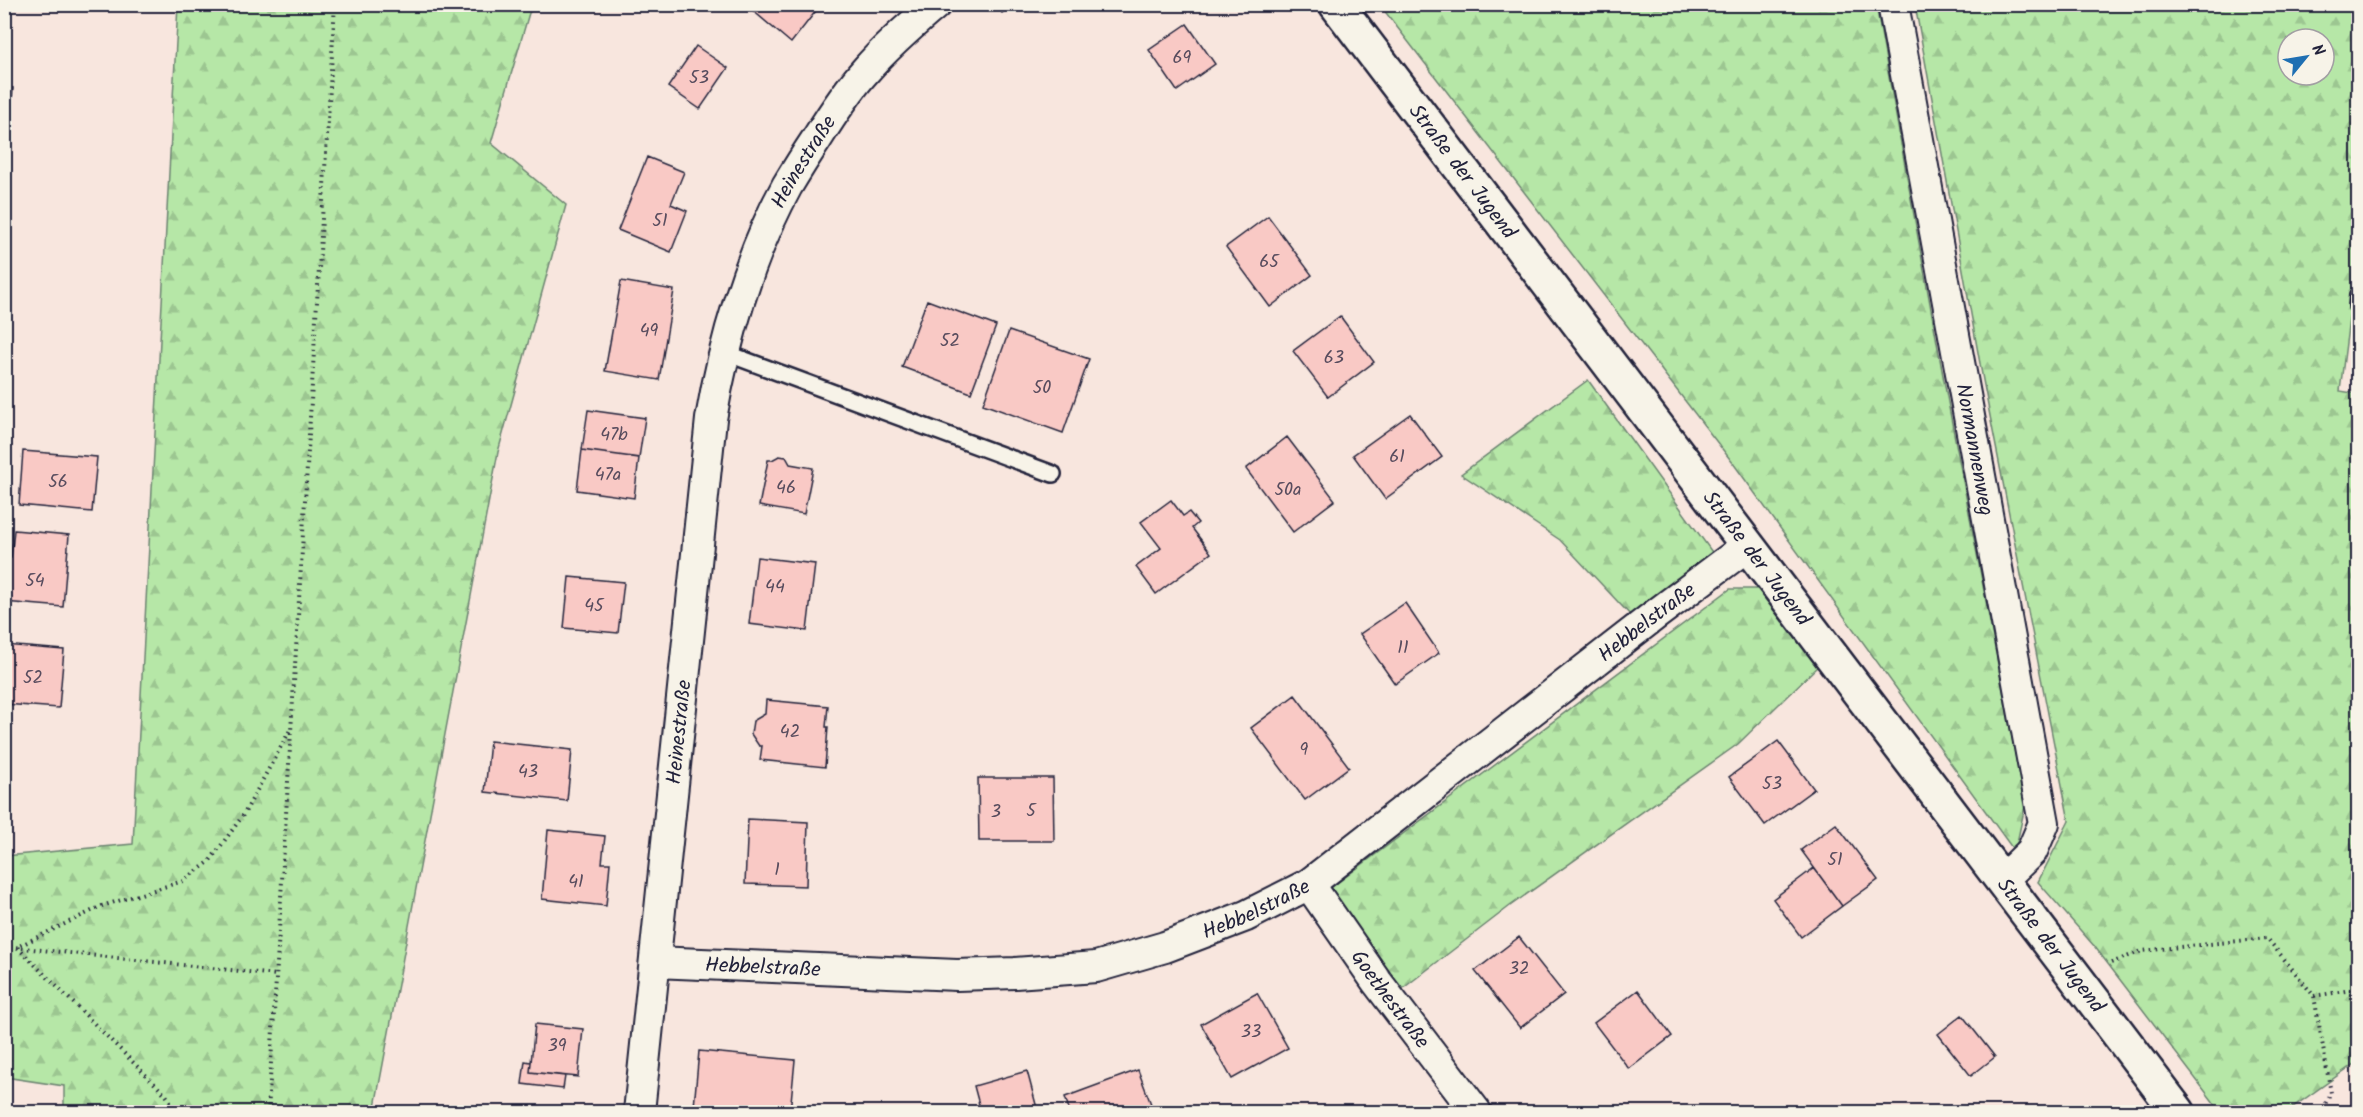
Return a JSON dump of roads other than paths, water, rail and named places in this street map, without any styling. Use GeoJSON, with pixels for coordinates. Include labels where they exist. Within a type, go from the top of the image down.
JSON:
{"type":"FeatureCollection","features":[{"type":"Feature","properties":{"kind":"street","name":"Heinestraße"},"geometry":{"type":"LineString","coordinates":[[639,1113],[711,419],[717,382],[737,306],[787,187],[827,122],[865,71],[936,4]]}},
{"type":"Feature","properties":{"kind":"street","name":"Straße der Jugend"},"geometry":{"type":"LineString","coordinates":[[1336,4],[2178,1113]]}},
{"type":"Feature","properties":{"kind":"street","name":"Normannenweg"},"geometry":{"type":"LineString","coordinates":[[1893,4],[2044,823],[2032,851],[2002,880]]}},
{"type":"Feature","properties":{"kind":"street","name":"Hebbelstraße"},"geometry":{"type":"LineString","coordinates":[[655,962],[957,975],[1015,973],[1096,967],[1175,944],[1246,916],[1309,884],[1655,615],[1748,546]]}},
{"type":"Feature","properties":{"kind":"street","name":"Goethestraße"},"geometry":{"type":"LineString","coordinates":[[1309,884],[1377,982],[1476,1113]]}},
{"type":"Feature","properties":{"kind":"lane"},"geometry":{"type":"LineString","coordinates":[[726,353],[1053,474]]}}]}
